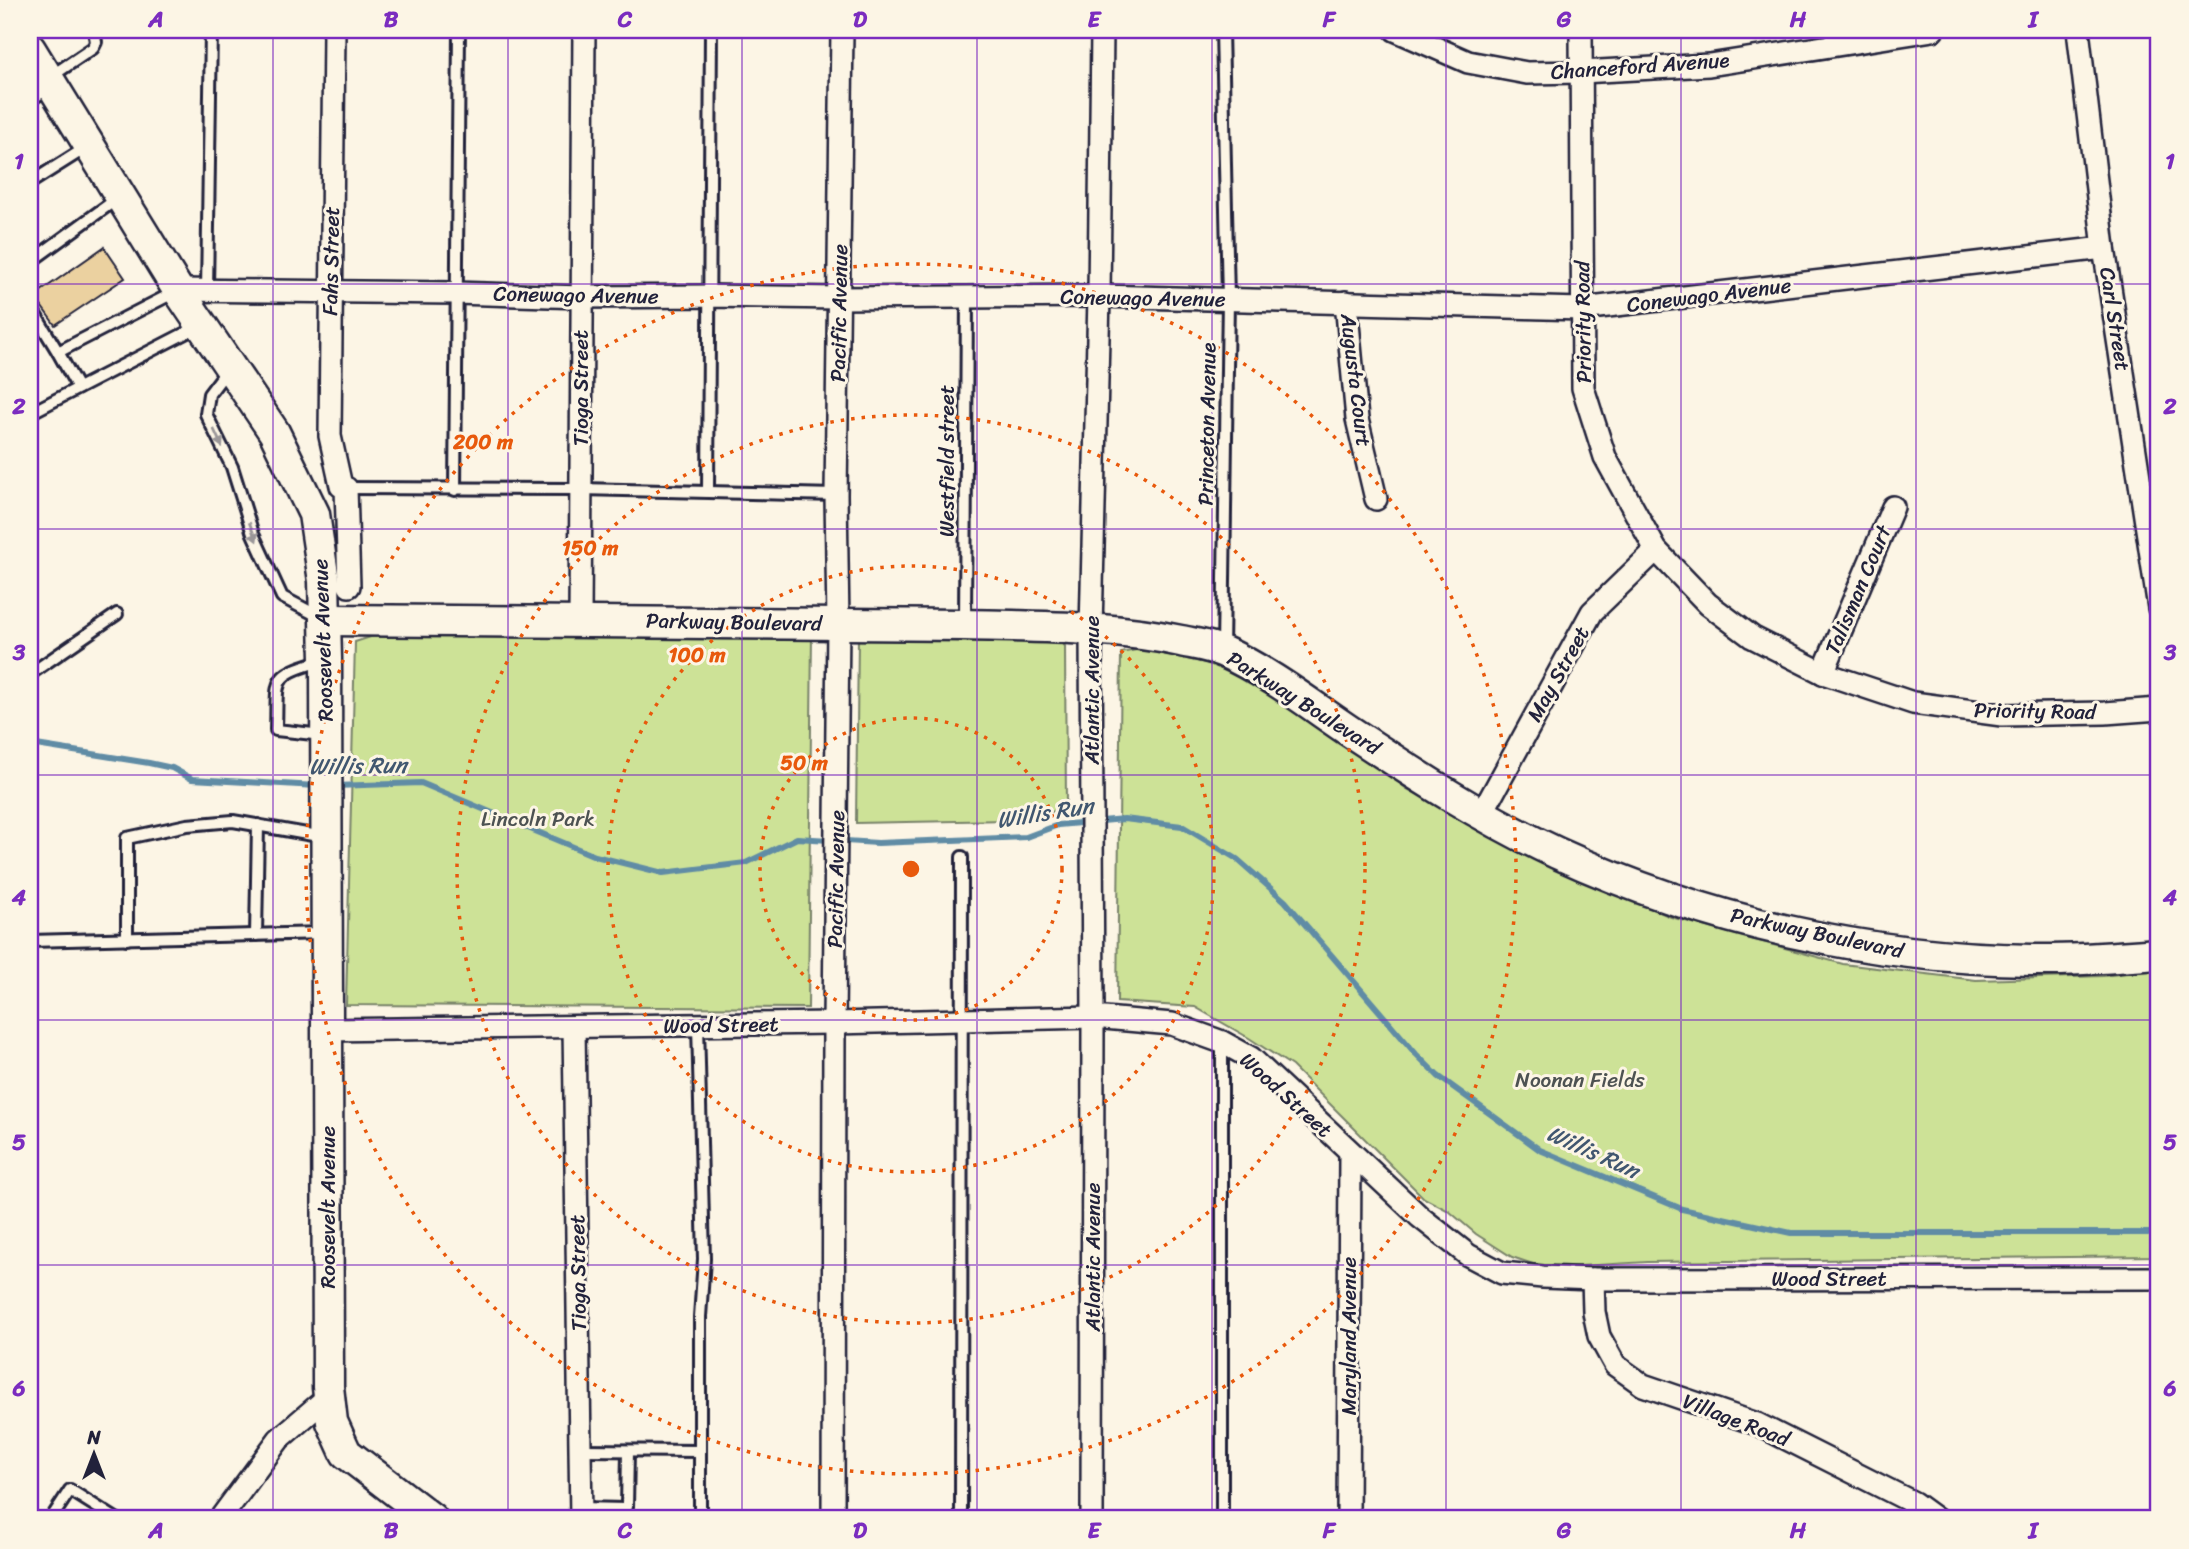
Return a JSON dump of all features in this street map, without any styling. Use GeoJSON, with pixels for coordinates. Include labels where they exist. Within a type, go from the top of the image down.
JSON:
{"type":"FeatureCollection","features":[{"type":"Feature","properties":{"kind":"street","name":"Fahs Street"},"geometry":{"type":"LineString","coordinates":[[334,30],[330,436],[341,486],[346,488],[349,586]]}},
{"type":"Feature","properties":{"kind":"street","name":"Tioga Street"},"geometry":{"type":"LineString","coordinates":[[580,620],[584,30]]}},
{"type":"Feature","properties":{"kind":"street","name":"Pacific Avenue"},"geometry":{"type":"LineString","coordinates":[[833,1519],[838,623],[836,495],[842,30]]}},
{"type":"Feature","properties":{"kind":"street","name":"Atlantic Avenue"},"geometry":{"type":"LineString","coordinates":[[1092,1519],[1091,630],[1102,30]]}},
{"type":"Feature","properties":{"kind":"street","name":"Chanceford Avenue"},"geometry":{"type":"LineString","coordinates":[[1395,30],[1468,62],[1527,73],[1709,65],[1933,30]]}},
{"type":"Feature","properties":{"kind":"street","name":"Priority Road"},"geometry":{"type":"LineString","coordinates":[[1581,30],[1583,388],[1605,457],[1656,550],[1708,604],[1752,637],[1822,673],[1913,703],[2002,715],[2159,709]]}},
{"type":"Feature","properties":{"kind":"street","name":"Carl Street"},"geometry":{"type":"LineString","coordinates":[[2078,30],[2104,248],[2159,608]]}},
{"type":"Feature","properties":{"kind":"street","name":"Roosevelt Avenue"},"geometry":{"type":"LineString","coordinates":[[30,49],[43,88],[89,146],[120,196],[192,290],[201,324],[274,432],[314,514],[324,581],[326,620],[329,1396],[332,1422],[346,1453],[432,1519]]}},
{"type":"Feature","properties":{"kind":"street","name":"Conewago Avenue"},"geometry":{"type":"LineString","coordinates":[[192,290],[582,297],[1099,296],[1582,309],[2104,248]]}},
{"type":"Feature","properties":{"kind":"street","name":"Augusta Court"},"geometry":{"type":"LineString","coordinates":[[1346,302],[1357,419],[1376,499]]}},
{"type":"Feature","properties":{"kind":"street","name":"Talisman Court"},"geometry":{"type":"LineString","coordinates":[[1822,673],[1893,507]]}},
{"type":"Feature","properties":{"kind":"street","name":"May Street"},"geometry":{"type":"LineString","coordinates":[[1481,814],[1592,612],[1656,550]]}},
{"type":"Feature","properties":{"kind":"street","name":"Parkway Boulevard"},"geometry":{"type":"LineString","coordinates":[[326,620],[965,625],[1091,630],[1162,637],[1223,651],[1280,684],[1422,779],[1481,814],[1555,852],[1605,874],[1717,912],[1794,933],[1922,954],[2035,960],[2159,954]]}},
{"type":"Feature","properties":{"kind":"street","name":"Wood Street"},"geometry":{"type":"LineString","coordinates":[[327,1030],[1093,1017],[1172,1024],[1222,1042],[1251,1058],[1420,1217],[1468,1255],[1502,1273],[1593,1279],[2159,1278]]}},
{"type":"Feature","properties":{"kind":"street","name":"Tioga Street"},"geometry":{"type":"LineString","coordinates":[[574,1027],[581,1514]]}},
{"type":"Feature","properties":{"kind":"street","name":"Maryland Avenue"},"geometry":{"type":"LineString","coordinates":[[1348,1519],[1350,1153]]}},
{"type":"Feature","properties":{"kind":"street","name":"Village Road"},"geometry":{"type":"LineString","coordinates":[[1593,1279],[1594,1312],[1599,1336],[1615,1365],[1643,1385],[1757,1424],[1914,1503],[1936,1519]]}},
{"type":"Feature","properties":{"kind":"street"},"geometry":{"type":"LineString","coordinates":[[220,1519],[279,1439],[329,1396]]}},
{"type":"Feature","properties":{"kind":"lane"},"geometry":{"type":"LineString","coordinates":[[43,88],[93,48],[96,42],[94,30]]}},
{"type":"Feature","properties":{"kind":"lane"},"geometry":{"type":"LineString","coordinates":[[58,352],[192,290],[211,30]]}},
{"type":"Feature","properties":{"kind":"lane"},"geometry":{"type":"LineString","coordinates":[[455,490],[459,30]]}},
{"type":"Feature","properties":{"kind":"lane"},"geometry":{"type":"LineString","coordinates":[[708,491],[710,30]]}},
{"type":"Feature","properties":{"kind":"lane","name":"Princeton Avenue"},"geometry":{"type":"LineString","coordinates":[[1222,30],[1228,299],[1223,651]]}},
{"type":"Feature","properties":{"kind":"lane"},"geometry":{"type":"LineString","coordinates":[[30,183],[89,146]]}},
{"type":"Feature","properties":{"kind":"lane"},"geometry":{"type":"LineString","coordinates":[[30,262],[120,196]]}},
{"type":"Feature","properties":{"kind":"lane","name":"Westfield street"},"geometry":{"type":"LineString","coordinates":[[965,625],[967,297]]}},
{"type":"Feature","properties":{"kind":"lane"},"geometry":{"type":"LineString","coordinates":[[30,306],[78,388]]}},
{"type":"Feature","properties":{"kind":"lane"},"geometry":{"type":"LineString","coordinates":[[32,408],[78,388],[201,324]]}},
{"type":"Feature","properties":{"kind":"lane"},"geometry":{"type":"LineString","coordinates":[[229,366],[209,394],[206,414],[232,467],[253,534],[282,597],[326,620]]}},
{"type":"Feature","properties":{"kind":"lane"},"geometry":{"type":"LineString","coordinates":[[346,488],[581,489],[836,495]]}},
{"type":"Feature","properties":{"kind":"lane"},"geometry":{"type":"LineString","coordinates":[[30,674],[117,614]]}},
{"type":"Feature","properties":{"kind":"lane"},"geometry":{"type":"LineString","coordinates":[[326,659],[288,670],[277,683],[276,730],[327,735]]}},
{"type":"Feature","properties":{"kind":"lane"},"geometry":{"type":"LineString","coordinates":[[127,939],[127,838],[187,825],[233,821],[258,825],[327,828]]}},
{"type":"Feature","properties":{"kind":"lane"},"geometry":{"type":"LineString","coordinates":[[256,935],[258,825]]}},
{"type":"Feature","properties":{"kind":"lane"},"geometry":{"type":"LineString","coordinates":[[961,1519],[962,856]]}},
{"type":"Feature","properties":{"kind":"lane"},"geometry":{"type":"LineString","coordinates":[[30,941],[327,933]]}},
{"type":"Feature","properties":{"kind":"lane"},"geometry":{"type":"LineString","coordinates":[[698,1025],[704,1259],[700,1317],[700,1519]]}},
{"type":"Feature","properties":{"kind":"lane"},"geometry":{"type":"LineString","coordinates":[[1222,1042],[1222,1519]]}},
{"type":"Feature","properties":{"kind":"lane"},"geometry":{"type":"LineString","coordinates":[[581,1451],[700,1451]]}},
{"type":"Feature","properties":{"kind":"lane"},"geometry":{"type":"LineString","coordinates":[[581,1514],[627,1507],[628,1451]]}},
{"type":"Feature","properties":{"kind":"lane"},"geometry":{"type":"LineString","coordinates":[[51,1519],[70,1490],[116,1519]]}},
{"type":"Feature","properties":{"kind":"green space","name":"Lincoln Park"},"geometry":{"type":"Polygon","coordinates":[[[386,632],[812,633],[808,1008],[346,1005],[355,642],[386,632]]]}},
{"type":"Feature","properties":{"kind":"green space"},"geometry":{"type":"Polygon","coordinates":[[[1048,636],[1065,646],[1066,809],[1008,820],[856,823],[858,638],[1048,636]]]}},
{"type":"Feature","properties":{"kind":"green space","name":"Noonan Fields"},"geometry":{"type":"Polygon","coordinates":[[[1141,649],[1229,668],[1305,713],[1407,789],[1558,868],[1671,917],[1843,964],[1976,980],[2103,976],[2159,969],[2159,1256],[1648,1262],[1545,1268],[1512,1257],[1476,1234],[1449,1211],[1424,1198],[1292,1066],[1249,1038],[1195,1007],[1117,1002],[1121,653],[1141,649]]]}},
{"type":"Feature","properties":{"kind":"building"},"geometry":{"type":"Polygon","coordinates":[[[104,247],[125,278],[55,325],[34,296],[104,247]]]}},
{"type":"Feature","properties":{"kind":"waterway","name":"Willis Run"},"geometry":{"type":"LineString","coordinates":[[30,744],[149,763],[172,768],[192,779],[317,786]]}},
{"type":"Feature","properties":{"kind":"waterway","name":"Willis Run"},"geometry":{"type":"LineString","coordinates":[[335,786],[421,783],[595,856],[663,873],[746,863],[797,838],[878,843],[1026,837],[1058,825],[1124,819],[1182,826],[1237,859],[1285,901],[1438,1076],[1540,1150],[1682,1209],[1791,1233],[2159,1233]]}}]}
